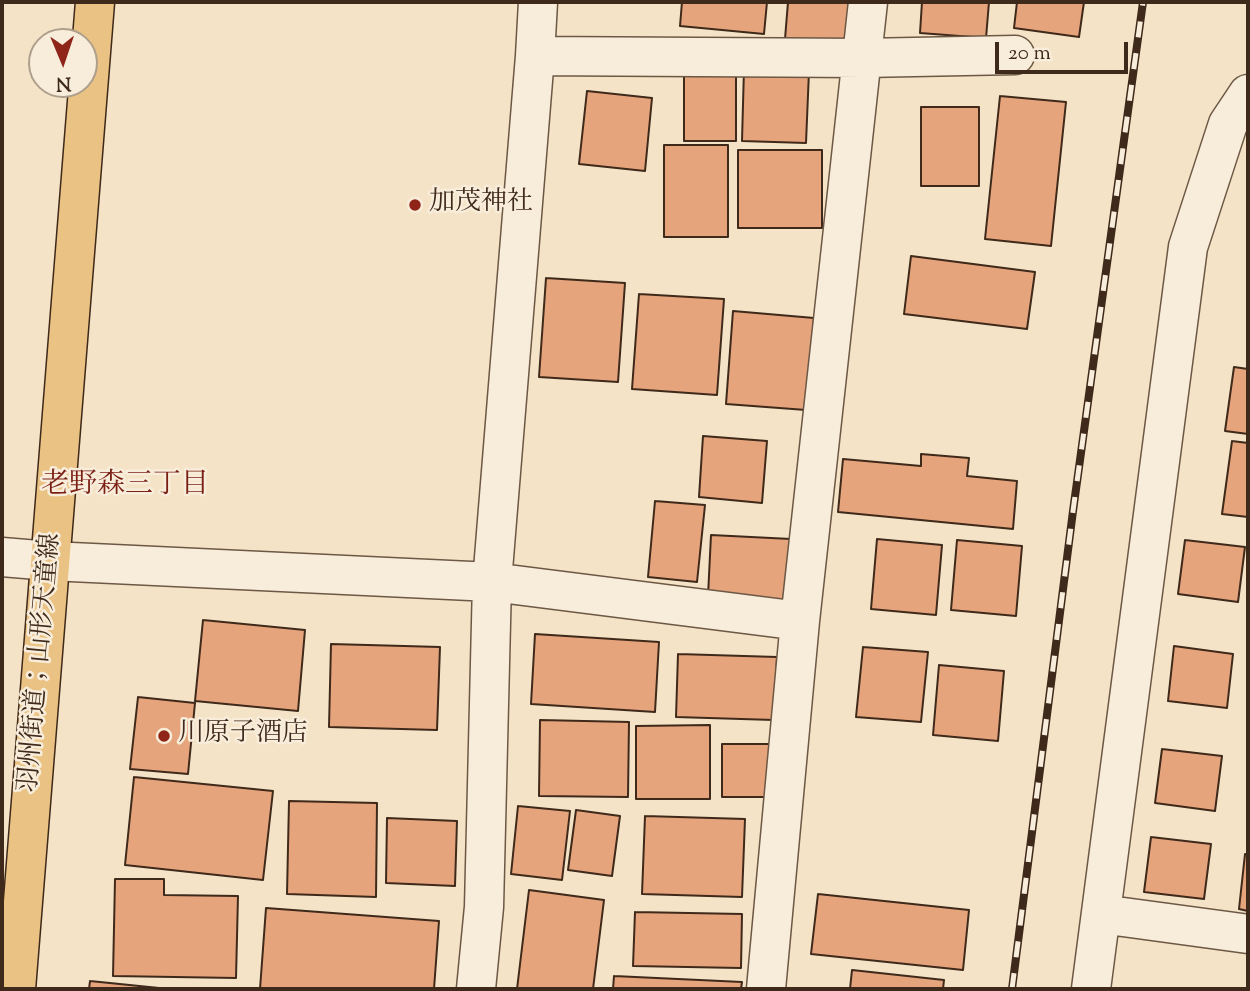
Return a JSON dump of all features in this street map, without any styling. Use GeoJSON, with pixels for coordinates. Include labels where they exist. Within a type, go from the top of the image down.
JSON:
{"type":"FeatureCollection","features":[{"type":"Feature","properties":{"kind":"main road","name":"羽州街道；山形天童線"},"geometry":{"type":"LineString","coordinates":[[16,989],[94,2]]}},
{"type":"Feature","properties":{"kind":"street"},"geometry":{"type":"LineString","coordinates":[[476,989],[484,907],[492,582],[538,2]]}},
{"type":"Feature","properties":{"kind":"street"},"geometry":{"type":"LineString","coordinates":[[766,989],[800,621],[868,2]]}},
{"type":"Feature","properties":{"kind":"street"},"geometry":{"type":"LineString","coordinates":[[535,57],[863,58],[1015,55]]}},
{"type":"Feature","properties":{"kind":"street"},"geometry":{"type":"LineString","coordinates":[[1091,989],[1188,247],[1228,124],[1248,94]]}},
{"type":"Feature","properties":{"kind":"street"},"geometry":{"type":"LineString","coordinates":[[2,557],[492,582],[800,621]]}},
{"type":"Feature","properties":{"kind":"street"},"geometry":{"type":"LineString","coordinates":[[1101,914],[1248,934]]}},
{"type":"Feature","properties":{"kind":"building"},"geometry":{"type":"Polygon","coordinates":[[[682,2],[767,2],[764,34],[680,26],[682,2]]]}},
{"type":"Feature","properties":{"kind":"building"},"geometry":{"type":"Polygon","coordinates":[[[788,2],[849,2],[845,44],[785,39],[788,2]]]}},
{"type":"Feature","properties":{"kind":"building"},"geometry":{"type":"Polygon","coordinates":[[[922,2],[989,2],[986,38],[920,33],[922,2]]]}},
{"type":"Feature","properties":{"kind":"building"},"geometry":{"type":"Polygon","coordinates":[[[1017,2],[1084,2],[1079,37],[1014,28],[1017,2]]]}},
{"type":"Feature","properties":{"kind":"building"},"geometry":{"type":"Polygon","coordinates":[[[684,68],[736,69],[736,141],[684,141],[684,68]]]}},
{"type":"Feature","properties":{"kind":"building"},"geometry":{"type":"Polygon","coordinates":[[[744,68],[809,71],[806,143],[742,141],[744,68]]]}},
{"type":"Feature","properties":{"kind":"building"},"geometry":{"type":"Polygon","coordinates":[[[587,91],[652,98],[645,171],[579,164],[587,91]]]}},
{"type":"Feature","properties":{"kind":"building"},"geometry":{"type":"Polygon","coordinates":[[[1000,96],[1066,102],[1051,246],[985,239],[1000,96]]]}},
{"type":"Feature","properties":{"kind":"building"},"geometry":{"type":"Polygon","coordinates":[[[921,107],[979,107],[979,186],[921,186],[921,107]]]}},
{"type":"Feature","properties":{"kind":"building"},"geometry":{"type":"Polygon","coordinates":[[[664,145],[728,145],[728,237],[664,237],[664,145]]]}},
{"type":"Feature","properties":{"kind":"building"},"geometry":{"type":"Polygon","coordinates":[[[738,150],[822,150],[822,228],[738,228],[738,150]]]}},
{"type":"Feature","properties":{"kind":"building"},"geometry":{"type":"Polygon","coordinates":[[[911,256],[1035,272],[1027,329],[904,314],[911,256]]]}},
{"type":"Feature","properties":{"kind":"building"},"geometry":{"type":"Polygon","coordinates":[[[546,278],[625,283],[618,382],[539,377],[546,278]]]}},
{"type":"Feature","properties":{"kind":"building"},"geometry":{"type":"Polygon","coordinates":[[[639,294],[724,299],[717,395],[632,389],[639,294]]]}},
{"type":"Feature","properties":{"kind":"building"},"geometry":{"type":"Polygon","coordinates":[[[733,311],[814,318],[806,410],[726,404],[733,311]]]}},
{"type":"Feature","properties":{"kind":"building"},"geometry":{"type":"Polygon","coordinates":[[[1234,367],[1248,369],[1248,434],[1225,431],[1234,367]]]}},
{"type":"Feature","properties":{"kind":"building"},"geometry":{"type":"Polygon","coordinates":[[[703,436],[767,441],[762,503],[699,497],[703,436]]]}},
{"type":"Feature","properties":{"kind":"building"},"geometry":{"type":"Polygon","coordinates":[[[1232,441],[1248,443],[1248,517],[1222,514],[1232,441]]]}},
{"type":"Feature","properties":{"kind":"building"},"geometry":{"type":"Polygon","coordinates":[[[921,454],[969,458],[967,476],[1017,481],[1013,529],[838,512],[843,459],[921,466],[921,454]]]}},
{"type":"Feature","properties":{"kind":"building"},"geometry":{"type":"Polygon","coordinates":[[[655,501],[705,505],[697,582],[648,577],[655,501]]]}},
{"type":"Feature","properties":{"kind":"building"},"geometry":{"type":"Polygon","coordinates":[[[711,535],[791,539],[788,600],[708,596],[711,535]]]}},
{"type":"Feature","properties":{"kind":"building"},"geometry":{"type":"Polygon","coordinates":[[[877,539],[942,545],[936,615],[871,609],[877,539]]]}},
{"type":"Feature","properties":{"kind":"building"},"geometry":{"type":"Polygon","coordinates":[[[957,540],[1022,546],[1016,616],[951,610],[957,540]]]}},
{"type":"Feature","properties":{"kind":"building"},"geometry":{"type":"Polygon","coordinates":[[[1185,540],[1245,547],[1238,602],[1178,594],[1185,540]]]}},
{"type":"Feature","properties":{"kind":"building"},"geometry":{"type":"Polygon","coordinates":[[[203,620],[305,630],[298,711],[195,701],[203,620]]]}},
{"type":"Feature","properties":{"kind":"building"},"geometry":{"type":"Polygon","coordinates":[[[535,634],[659,642],[655,712],[531,704],[535,634]]]}},
{"type":"Feature","properties":{"kind":"building"},"geometry":{"type":"Polygon","coordinates":[[[331,644],[440,647],[437,730],[329,727],[331,644]]]}},
{"type":"Feature","properties":{"kind":"building"},"geometry":{"type":"Polygon","coordinates":[[[1174,646],[1233,654],[1227,708],[1168,701],[1174,646]]]}},
{"type":"Feature","properties":{"kind":"building"},"geometry":{"type":"Polygon","coordinates":[[[863,647],[928,652],[921,722],[856,717],[863,647]]]}},
{"type":"Feature","properties":{"kind":"building"},"geometry":{"type":"Polygon","coordinates":[[[678,654],[777,657],[774,720],[676,717],[678,654]]]}},
{"type":"Feature","properties":{"kind":"building"},"geometry":{"type":"Polygon","coordinates":[[[939,665],[1004,671],[998,741],[933,735],[939,665]]]}},
{"type":"Feature","properties":{"kind":"building"},"geometry":{"type":"Polygon","coordinates":[[[138,697],[195,703],[188,774],[130,769],[138,697]]]}},
{"type":"Feature","properties":{"kind":"building"},"geometry":{"type":"Polygon","coordinates":[[[540,720],[629,722],[628,797],[539,796],[540,720]]]}},
{"type":"Feature","properties":{"kind":"building"},"geometry":{"type":"Polygon","coordinates":[[[710,725],[710,799],[636,799],[636,726],[710,725]]]}},
{"type":"Feature","properties":{"kind":"building"},"geometry":{"type":"Polygon","coordinates":[[[722,744],[770,744],[770,797],[722,797],[722,744]]]}},
{"type":"Feature","properties":{"kind":"building"},"geometry":{"type":"Polygon","coordinates":[[[1162,749],[1222,756],[1215,811],[1155,803],[1162,749]]]}},
{"type":"Feature","properties":{"kind":"building"},"geometry":{"type":"Polygon","coordinates":[[[134,777],[273,791],[263,880],[125,865],[134,777]]]}},
{"type":"Feature","properties":{"kind":"building"},"geometry":{"type":"Polygon","coordinates":[[[289,801],[377,803],[376,897],[287,894],[289,801]]]}},
{"type":"Feature","properties":{"kind":"building"},"geometry":{"type":"Polygon","coordinates":[[[518,806],[570,811],[562,880],[511,874],[518,806]]]}},
{"type":"Feature","properties":{"kind":"building"},"geometry":{"type":"Polygon","coordinates":[[[576,810],[620,816],[612,876],[568,870],[576,810]]]}},
{"type":"Feature","properties":{"kind":"building"},"geometry":{"type":"Polygon","coordinates":[[[645,816],[745,819],[742,897],[642,894],[645,816]]]}},
{"type":"Feature","properties":{"kind":"building"},"geometry":{"type":"Polygon","coordinates":[[[387,818],[457,821],[455,886],[386,883],[387,818]]]}},
{"type":"Feature","properties":{"kind":"building"},"geometry":{"type":"Polygon","coordinates":[[[1151,837],[1211,844],[1204,899],[1144,892],[1151,837]]]}},
{"type":"Feature","properties":{"kind":"building"},"geometry":{"type":"Polygon","coordinates":[[[1245,854],[1248,855],[1248,911],[1239,909],[1245,854]]]}},
{"type":"Feature","properties":{"kind":"building"},"geometry":{"type":"Polygon","coordinates":[[[115,879],[164,879],[164,895],[238,896],[236,978],[113,976],[115,879]]]}},
{"type":"Feature","properties":{"kind":"building"},"geometry":{"type":"Polygon","coordinates":[[[529,890],[604,900],[593,989],[517,989],[529,890]]]}},
{"type":"Feature","properties":{"kind":"building"},"geometry":{"type":"Polygon","coordinates":[[[818,894],[969,910],[963,970],[811,954],[818,894]]]}},
{"type":"Feature","properties":{"kind":"building"},"geometry":{"type":"Polygon","coordinates":[[[266,908],[439,921],[434,989],[260,989],[266,908]]]}},
{"type":"Feature","properties":{"kind":"building"},"geometry":{"type":"Polygon","coordinates":[[[635,912],[742,914],[741,968],[633,966],[635,912]]]}},
{"type":"Feature","properties":{"kind":"building"},"geometry":{"type":"Polygon","coordinates":[[[852,970],[944,980],[943,989],[850,989],[852,970]]]}},
{"type":"Feature","properties":{"kind":"building"},"geometry":{"type":"Polygon","coordinates":[[[614,976],[742,982],[741,989],[613,989],[614,976]]]}},
{"type":"Feature","properties":{"kind":"building"},"geometry":{"type":"Polygon","coordinates":[[[90,981],[169,989],[89,989],[90,981]]]}},
{"type":"Feature","properties":{"kind":"railway"},"geometry":{"type":"LineString","coordinates":[[1012,989],[1073,511],[1143,2]]}},
{"type":"Feature","properties":{"kind":"place","name":"加茂神社"},"geometry":{"type":"Point","coordinates":[415,205]}},
{"type":"Feature","properties":{"kind":"place","name":"川原子酒店"},"geometry":{"type":"Point","coordinates":[164,736]}},
{"type":"Feature","properties":{"kind":"district","name":"老野森三丁目"},"geometry":{"type":"Point","coordinates":[125,487]}}]}
